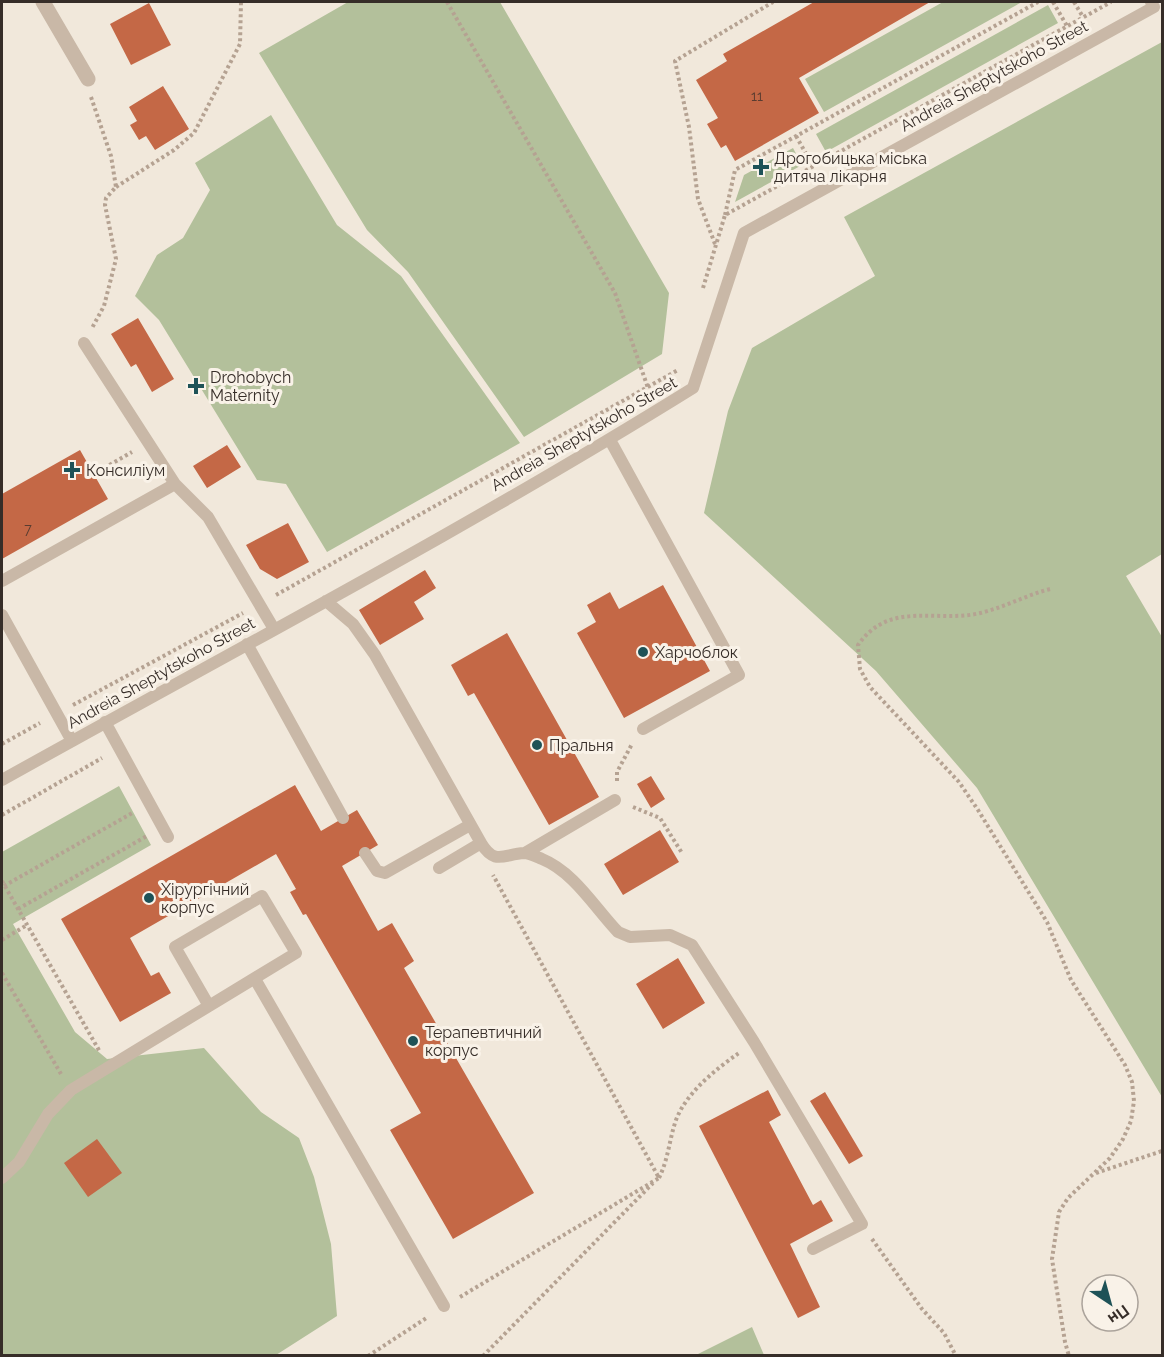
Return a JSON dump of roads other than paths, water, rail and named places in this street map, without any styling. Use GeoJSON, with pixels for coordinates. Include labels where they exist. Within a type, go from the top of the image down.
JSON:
{"type":"FeatureCollection","features":[{"type":"Feature","properties":{"kind":"street"},"geometry":{"type":"LineString","coordinates":[[43,2],[88,79]]}},
{"type":"Feature","properties":{"kind":"lane","name":"Andreia Sheptytskoho Street"},"geometry":{"type":"LineString","coordinates":[[2,780],[326,601],[610,440],[693,388],[744,232],[1152,4]]}},
{"type":"Feature","properties":{"kind":"lane"},"geometry":{"type":"LineString","coordinates":[[84,343],[175,484],[208,517],[274,629]]}},
{"type":"Feature","properties":{"kind":"lane"},"geometry":{"type":"LineString","coordinates":[[610,440],[739,675],[643,729]]}},
{"type":"Feature","properties":{"kind":"lane"},"geometry":{"type":"LineString","coordinates":[[2,581],[175,484]]}},
{"type":"Feature","properties":{"kind":"lane"},"geometry":{"type":"LineString","coordinates":[[326,601],[353,624],[375,655],[480,843],[490,854],[509,858],[525,853],[615,800]]}},
{"type":"Feature","properties":{"kind":"lane"},"geometry":{"type":"LineString","coordinates":[[2,615],[72,741]]}},
{"type":"Feature","properties":{"kind":"lane"},"geometry":{"type":"LineString","coordinates":[[247,644],[344,818]]}},
{"type":"Feature","properties":{"kind":"lane"},"geometry":{"type":"LineString","coordinates":[[105,722],[166,832]]}},
{"type":"Feature","properties":{"kind":"lane"},"geometry":{"type":"LineString","coordinates":[[365,853],[377,871],[385,873],[470,825]]}},
{"type":"Feature","properties":{"kind":"lane"},"geometry":{"type":"LineString","coordinates":[[439,868],[480,843]]}},
{"type":"Feature","properties":{"kind":"lane"},"geometry":{"type":"LineString","coordinates":[[525,853],[555,864],[618,932],[630,937],[670,935],[692,945],[754,1042],[861,1224],[813,1249]]}},
{"type":"Feature","properties":{"kind":"lane"},"geometry":{"type":"LineString","coordinates":[[2,1178],[19,1162],[48,1114],[71,1090],[255,979],[296,953],[262,896],[175,947],[209,1006]]}},
{"type":"Feature","properties":{"kind":"lane"},"geometry":{"type":"LineString","coordinates":[[255,979],[444,1306]]}},
{"type":"Feature","properties":{"kind":"place","name":"Дрогобицька міська дитяча лікарня"},"geometry":{"type":"Point","coordinates":[761,167]}},
{"type":"Feature","properties":{"kind":"place","name":"Drohobych Maternity"},"geometry":{"type":"Point","coordinates":[196,386]}},
{"type":"Feature","properties":{"kind":"place","name":"Консиліум"},"geometry":{"type":"Point","coordinates":[72,470]}},
{"type":"Feature","properties":{"kind":"place","name":"Харчоблок"},"geometry":{"type":"Point","coordinates":[643,652]}},
{"type":"Feature","properties":{"kind":"place","name":"Пральня"},"geometry":{"type":"Point","coordinates":[537,745]}},
{"type":"Feature","properties":{"kind":"place","name":"Хірургічний корпус"},"geometry":{"type":"Point","coordinates":[149,898]}},
{"type":"Feature","properties":{"kind":"place","name":"Терапевтичний корпус"},"geometry":{"type":"Point","coordinates":[413,1041]}}]}
